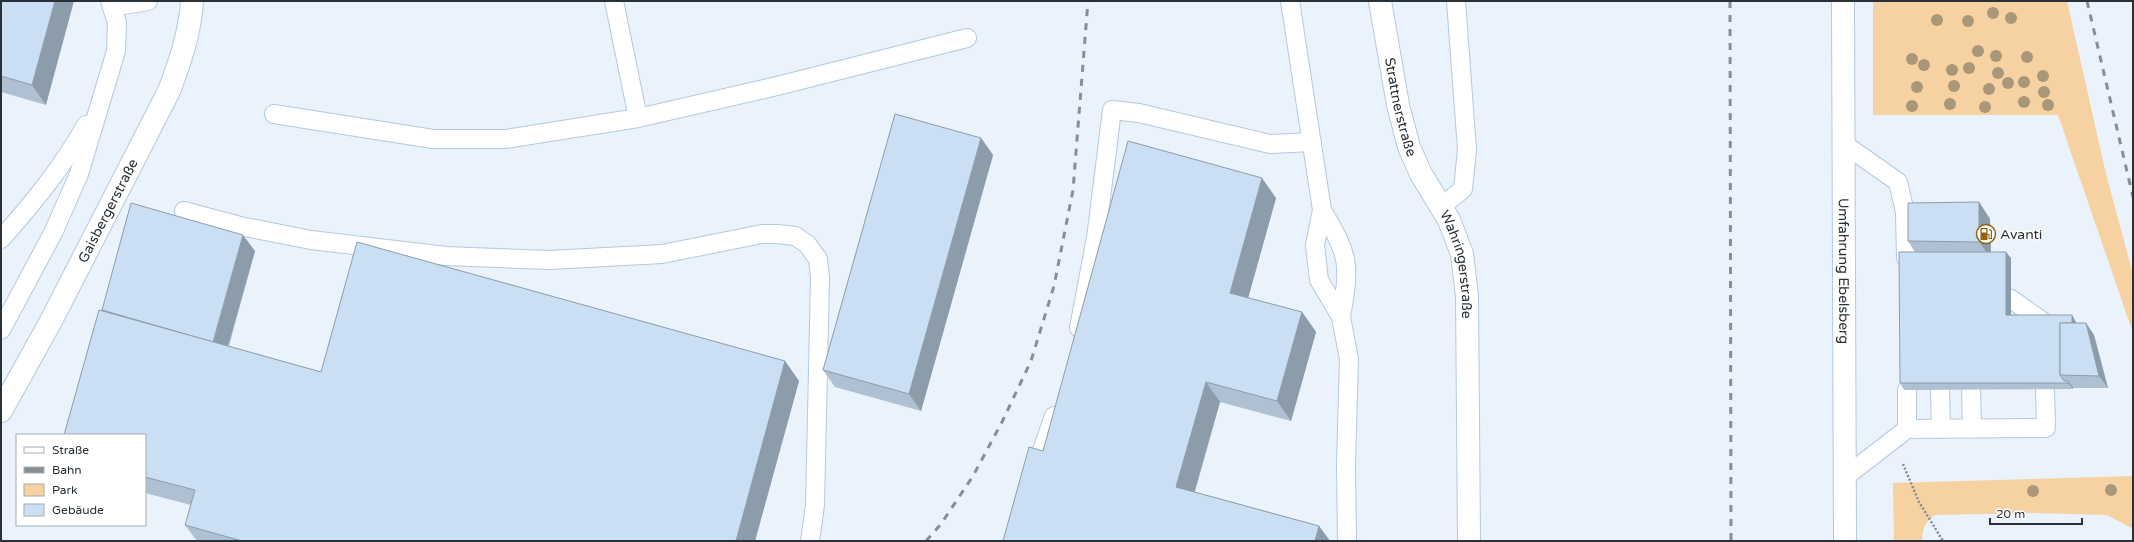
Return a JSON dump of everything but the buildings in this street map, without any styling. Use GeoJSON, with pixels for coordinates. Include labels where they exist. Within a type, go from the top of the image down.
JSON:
{"type":"FeatureCollection","features":[{"type":"Feature","properties":{"kind":"street","name":"Gaisbergerstraße"},"geometry":{"type":"LineString","coordinates":[[1,411],[51,321],[169,91],[183,52],[189,27],[192,1]]}},
{"type":"Feature","properties":{"kind":"street","name":"Strattnerstraße"},"geometry":{"type":"LineString","coordinates":[[1380,1],[1398,105],[1409,147],[1421,174],[1442,206]]}},
{"type":"Feature","properties":{"kind":"street","name":"Umfahrung Ebelsberg"},"geometry":{"type":"LineString","coordinates":[[1843,1],[1845,541]]}},
{"type":"Feature","properties":{"kind":"street","name":"Wahringerstraße"},"geometry":{"type":"LineString","coordinates":[[1442,206],[1462,254],[1467,296],[1469,541]]}},
{"type":"Feature","properties":{"kind":"lane"},"geometry":{"type":"LineString","coordinates":[[1,330],[53,233],[79,174],[116,51],[117,24],[111,4],[148,1]]}},
{"type":"Feature","properties":{"kind":"lane"},"geometry":{"type":"LineString","coordinates":[[614,1],[638,118]]}},
{"type":"Feature","properties":{"kind":"lane"},"geometry":{"type":"LineString","coordinates":[[1290,1],[1322,210],[1315,245],[1319,280],[1341,317]]}},
{"type":"Feature","properties":{"kind":"lane","name":"Wahringerstraße"},"geometry":{"type":"LineString","coordinates":[[1442,206],[1463,189],[1467,150],[1456,1]]}},
{"type":"Feature","properties":{"kind":"lane"},"geometry":{"type":"LineString","coordinates":[[274,114],[433,139],[506,139],[638,118],[777,86],[967,38]]}},
{"type":"Feature","properties":{"kind":"lane"},"geometry":{"type":"LineString","coordinates":[[1,239],[44,191],[72,151],[102,95]]}},
{"type":"Feature","properties":{"kind":"lane"},"geometry":{"type":"LineString","coordinates":[[1076,342],[1096,238],[1112,110],[1139,113],[1270,144],[1312,142]]}},
{"type":"Feature","properties":{"kind":"lane"},"geometry":{"type":"LineString","coordinates":[[1844,144],[1898,182],[1906,212],[1906,258]]}},
{"type":"Feature","properties":{"kind":"lane"},"geometry":{"type":"LineString","coordinates":[[1322,210],[1340,240],[1347,260],[1347,277],[1341,317],[1349,359],[1346,464],[1347,541]]}},
{"type":"Feature","properties":{"kind":"lane"},"geometry":{"type":"LineString","coordinates":[[184,211],[240,226],[312,240],[446,256],[549,260],[662,254],[762,234],[795,236],[807,244],[818,259],[820,278],[815,505],[810,541]]}},
{"type":"Feature","properties":{"kind":"lane"},"geometry":{"type":"LineString","coordinates":[[1,304],[40,258]]}},
{"type":"Feature","properties":{"kind":"lane"},"geometry":{"type":"LineString","coordinates":[[2011,299],[2042,321]]}},
{"type":"Feature","properties":{"kind":"lane"},"geometry":{"type":"LineString","coordinates":[[1907,390],[1907,429]]}},
{"type":"Feature","properties":{"kind":"lane"},"geometry":{"type":"LineString","coordinates":[[1940,390],[1940,428]]}},
{"type":"Feature","properties":{"kind":"lane"},"geometry":{"type":"LineString","coordinates":[[1971,390],[1972,428]]}},
{"type":"Feature","properties":{"kind":"lane"},"geometry":{"type":"LineString","coordinates":[[1845,478],[1907,429],[2046,428],[2045,390]]}},
{"type":"Feature","properties":{"kind":"lane"},"geometry":{"type":"LineString","coordinates":[[1028,488],[1060,400]]}},
{"type":"Feature","properties":{"kind":"path"},"geometry":{"type":"LineString","coordinates":[[1891,441],[1910,476],[1919,502],[1943,541]]}},
{"type":"Feature","properties":{"kind":"green space"},"geometry":{"type":"Polygon","coordinates":[[[1873,1],[2067,1],[2106,174],[2133,274],[2133,333],[2058,115],[1873,115],[1873,1]]]}},
{"type":"Feature","properties":{"kind":"green space"},"geometry":{"type":"Polygon","coordinates":[[[2133,476],[2133,529],[2107,515],[2035,513],[1935,515],[1925,526],[1922,541],[1894,541],[1893,483],[2133,476]]]}},
{"type":"Feature","properties":{"kind":"railway"},"geometry":{"type":"LineString","coordinates":[[926,541],[941,524],[973,476],[1002,422],[1031,361],[1054,286],[1073,190],[1088,1]]}},
{"type":"Feature","properties":{"kind":"railway"},"geometry":{"type":"LineString","coordinates":[[1730,1],[1731,541]]}},
{"type":"Feature","properties":{"kind":"railway"},"geometry":{"type":"LineString","coordinates":[[2087,1],[2133,197]]}},
{"type":"Feature","properties":{"kind":"place","name":"Avanti"},"geometry":{"type":"Point","coordinates":[1986,234]}}]}
